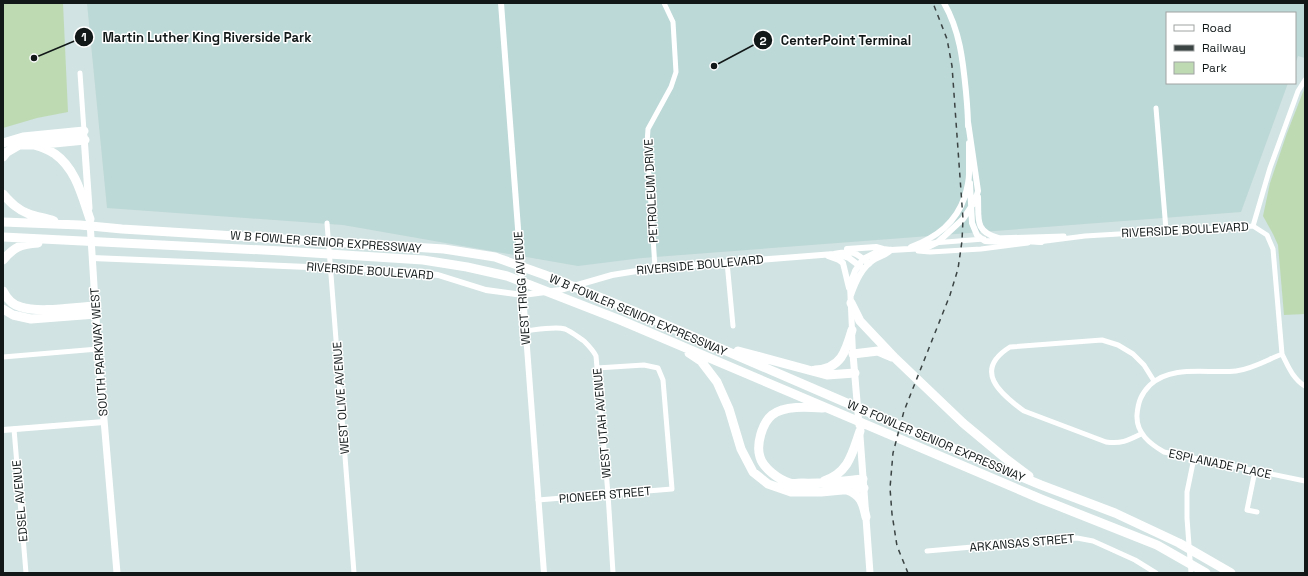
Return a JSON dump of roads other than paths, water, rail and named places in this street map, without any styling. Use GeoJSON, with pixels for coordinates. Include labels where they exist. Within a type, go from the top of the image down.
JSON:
{"type":"FeatureCollection","features":[{"type":"Feature","properties":{"kind":"highway"},"geometry":{"type":"LineString","coordinates":[[3,143],[23,137],[84,136]]}},
{"type":"Feature","properties":{"kind":"highway"},"geometry":{"type":"LineString","coordinates":[[3,157],[7,152],[19,145],[34,145],[84,136]]}},
{"type":"Feature","properties":{"kind":"highway"},"geometry":{"type":"LineString","coordinates":[[34,145],[54,153],[68,166],[77,182],[90,219]]}},
{"type":"Feature","properties":{"kind":"highway"},"geometry":{"type":"LineString","coordinates":[[3,194],[13,205],[23,211],[47,218],[59,224]]}},
{"type":"Feature","properties":{"kind":"highway","name":"W B FOWLER SENIOR EXPRESSWAY"},"geometry":{"type":"LineString","coordinates":[[3,222],[59,224],[444,249],[495,257],[636,312],[840,401],[1041,485],[1115,513],[1179,542],[1231,573]]}},
{"type":"Feature","properties":{"kind":"highway","name":"W B FOWLER SENIOR EXPRESSWAY"},"geometry":{"type":"LineString","coordinates":[[3,237],[274,250],[423,260],[467,267],[507,276],[541,288],[675,343],[1041,499],[1156,545],[1206,573]]}},
{"type":"Feature","properties":{"kind":"highway"},"geometry":{"type":"LineString","coordinates":[[3,260],[16,247],[62,239]]}},
{"type":"Feature","properties":{"kind":"highway"},"geometry":{"type":"LineString","coordinates":[[3,291],[8,300],[20,307],[34,310],[95,310]]}},
{"type":"Feature","properties":{"kind":"highway"},"geometry":{"type":"LineString","coordinates":[[850,296],[860,321],[895,358],[963,423],[1005,458],[1041,485]]}},
{"type":"Feature","properties":{"kind":"highway"},"geometry":{"type":"LineString","coordinates":[[3,308],[13,315],[31,319],[95,310]]}},
{"type":"Feature","properties":{"kind":"highway"},"geometry":{"type":"LineString","coordinates":[[807,370],[822,370],[833,366],[845,352],[852,330]]}},
{"type":"Feature","properties":{"kind":"highway"},"geometry":{"type":"LineString","coordinates":[[675,343],[701,362],[717,382],[729,409],[742,449],[753,472],[768,484],[791,492],[845,490],[864,484]]}},
{"type":"Feature","properties":{"kind":"highway"},"geometry":{"type":"LineString","coordinates":[[708,343],[827,375],[855,373]]}},
{"type":"Feature","properties":{"kind":"highway"},"geometry":{"type":"LineString","coordinates":[[854,354],[878,351],[895,358]]}},
{"type":"Feature","properties":{"kind":"highway"},"geometry":{"type":"LineString","coordinates":[[830,408],[805,407],[787,409],[773,414],[764,424],[759,441],[760,458],[769,471],[789,483],[864,484]]}},
{"type":"Feature","properties":{"kind":"highway"},"geometry":{"type":"LineString","coordinates":[[815,484],[829,479],[841,471],[849,461],[860,431]]}},
{"type":"Feature","properties":{"kind":"highway"},"geometry":{"type":"LineString","coordinates":[[845,490],[855,493],[859,498],[866,517]]}},
{"type":"Feature","properties":{"kind":"main road","name":"SOUTH PARKWAY WEST"},"geometry":{"type":"LineString","coordinates":[[84,136],[95,310],[117,573]]}},
{"type":"Feature","properties":{"kind":"main road"},"geometry":{"type":"LineString","coordinates":[[854,354],[870,573]]}},
{"type":"Feature","properties":{"kind":"street","name":"WEST TRIGG AVENUE"},"geometry":{"type":"LineString","coordinates":[[500,3],[523,295],[524,331],[544,573]]}},
{"type":"Feature","properties":{"kind":"street","name":"PETROLEUM DRIVE"},"geometry":{"type":"LineString","coordinates":[[655,268],[647,144],[648,128],[671,87],[676,72],[673,22],[664,3]]}},
{"type":"Feature","properties":{"kind":"street"},"geometry":{"type":"LineString","coordinates":[[944,3],[958,36],[963,60],[968,122],[972,223],[977,235],[985,241],[1041,242]]}},
{"type":"Feature","properties":{"kind":"street"},"geometry":{"type":"LineString","coordinates":[[80,73],[84,136]]}},
{"type":"Feature","properties":{"kind":"street"},"geometry":{"type":"LineString","coordinates":[[1253,226],[1270,168],[1298,91],[1305,80]]}},
{"type":"Feature","properties":{"kind":"street"},"geometry":{"type":"LineString","coordinates":[[1156,108],[1166,230]]}},
{"type":"Feature","properties":{"kind":"street"},"geometry":{"type":"LineString","coordinates":[[968,122],[975,163],[980,225],[984,232],[988,235],[998,238]]}},
{"type":"Feature","properties":{"kind":"street"},"geometry":{"type":"LineString","coordinates":[[906,249],[944,229],[956,217],[968,185],[969,175]]}},
{"type":"Feature","properties":{"kind":"street"},"geometry":{"type":"LineString","coordinates":[[906,249],[926,248],[935,244],[954,229],[964,219],[975,201],[978,192]]}},
{"type":"Feature","properties":{"kind":"street","name":"WEST OLIVE AVENUE"},"geometry":{"type":"LineString","coordinates":[[327,223],[354,573]]}},
{"type":"Feature","properties":{"kind":"street","name":"RIVERSIDE BOULEVARD"},"geometry":{"type":"LineString","coordinates":[[825,255],[833,251],[876,247],[892,250],[906,249],[930,252],[981,249],[1085,236],[1253,226],[1267,235],[1273,249],[1282,354],[1289,369],[1300,383],[1305,386]]}},
{"type":"Feature","properties":{"kind":"street","name":"RIVERSIDE BOULEVARD"},"geometry":{"type":"LineString","coordinates":[[917,244],[935,244],[998,238],[1085,236]]}},
{"type":"Feature","properties":{"kind":"street"},"geometry":{"type":"LineString","coordinates":[[854,354],[850,281],[858,265],[863,259],[883,249]]}},
{"type":"Feature","properties":{"kind":"street"},"geometry":{"type":"LineString","coordinates":[[850,296],[859,275],[864,269],[873,260],[888,254],[892,250]]}},
{"type":"Feature","properties":{"kind":"street","name":"RIVERSIDE BOULEVARD"},"geometry":{"type":"LineString","coordinates":[[92,258],[331,265],[404,271],[438,275],[486,290],[523,295],[560,290],[612,275],[655,268],[825,255],[847,251],[852,252],[869,264]]}},
{"type":"Feature","properties":{"kind":"street","name":"RIVERSIDE BOULEVARD"},"geometry":{"type":"LineString","coordinates":[[834,254],[849,258],[864,269]]}},
{"type":"Feature","properties":{"kind":"street"},"geometry":{"type":"LineString","coordinates":[[825,255],[844,263],[850,296]]}},
{"type":"Feature","properties":{"kind":"street"},"geometry":{"type":"LineString","coordinates":[[727,262],[733,326]]}},
{"type":"Feature","properties":{"kind":"street","name":"WEST UTAH AVENUE"},"geometry":{"type":"LineString","coordinates":[[524,331],[558,328],[564,329],[571,332],[589,345],[594,352],[598,368],[613,573]]}},
{"type":"Feature","properties":{"kind":"street"},"geometry":{"type":"LineString","coordinates":[[1154,381],[1144,365],[1133,354],[1118,345],[1102,340],[1010,347],[994,360],[992,368],[996,386],[1012,402],[1024,411],[1106,442],[1116,443],[1128,440],[1141,434],[1137,421],[1138,405],[1144,392],[1154,381],[1163,376],[1176,372],[1237,371],[1257,365],[1282,354]]}},
{"type":"Feature","properties":{"kind":"street"},"geometry":{"type":"LineString","coordinates":[[3,357],[98,349]]}},
{"type":"Feature","properties":{"kind":"street","name":"PIONEER STREET"},"geometry":{"type":"LineString","coordinates":[[538,500],[672,489],[663,380],[658,368],[644,365],[598,368]]}},
{"type":"Feature","properties":{"kind":"street"},"geometry":{"type":"LineString","coordinates":[[3,430],[104,422]]}},
{"type":"Feature","properties":{"kind":"street","name":"EDSEL AVENUE"},"geometry":{"type":"LineString","coordinates":[[14,429],[26,573]]}},
{"type":"Feature","properties":{"kind":"street","name":"ESPLANADE PLACE"},"geometry":{"type":"LineString","coordinates":[[1141,434],[1152,446],[1164,452],[1305,481]]}},
{"type":"Feature","properties":{"kind":"street"},"geometry":{"type":"LineString","coordinates":[[1191,572],[1187,518],[1187,492],[1194,458]]}},
{"type":"Feature","properties":{"kind":"street"},"geometry":{"type":"LineString","coordinates":[[1255,471],[1247,510],[1256,512]]}},
{"type":"Feature","properties":{"kind":"street","name":"ARKANSAS STREET"},"geometry":{"type":"LineString","coordinates":[[927,551],[1077,538],[1093,541],[1135,560],[1156,573]]}},
{"type":"Feature","properties":{"kind":"railway"},"geometry":{"type":"LineString","coordinates":[[908,573],[897,546],[892,514],[890,488],[893,453],[904,411],[950,295],[958,269],[963,219],[952,66],[947,39],[933,3]]}},
{"type":"Feature","properties":{"kind":"place","name":"Martin Luther King Riverside Park"},"geometry":{"type":"Point","coordinates":[34,58]}},
{"type":"Feature","properties":{"kind":"place","name":"CenterPoint Terminal"},"geometry":{"type":"Point","coordinates":[714,66]}}]}
